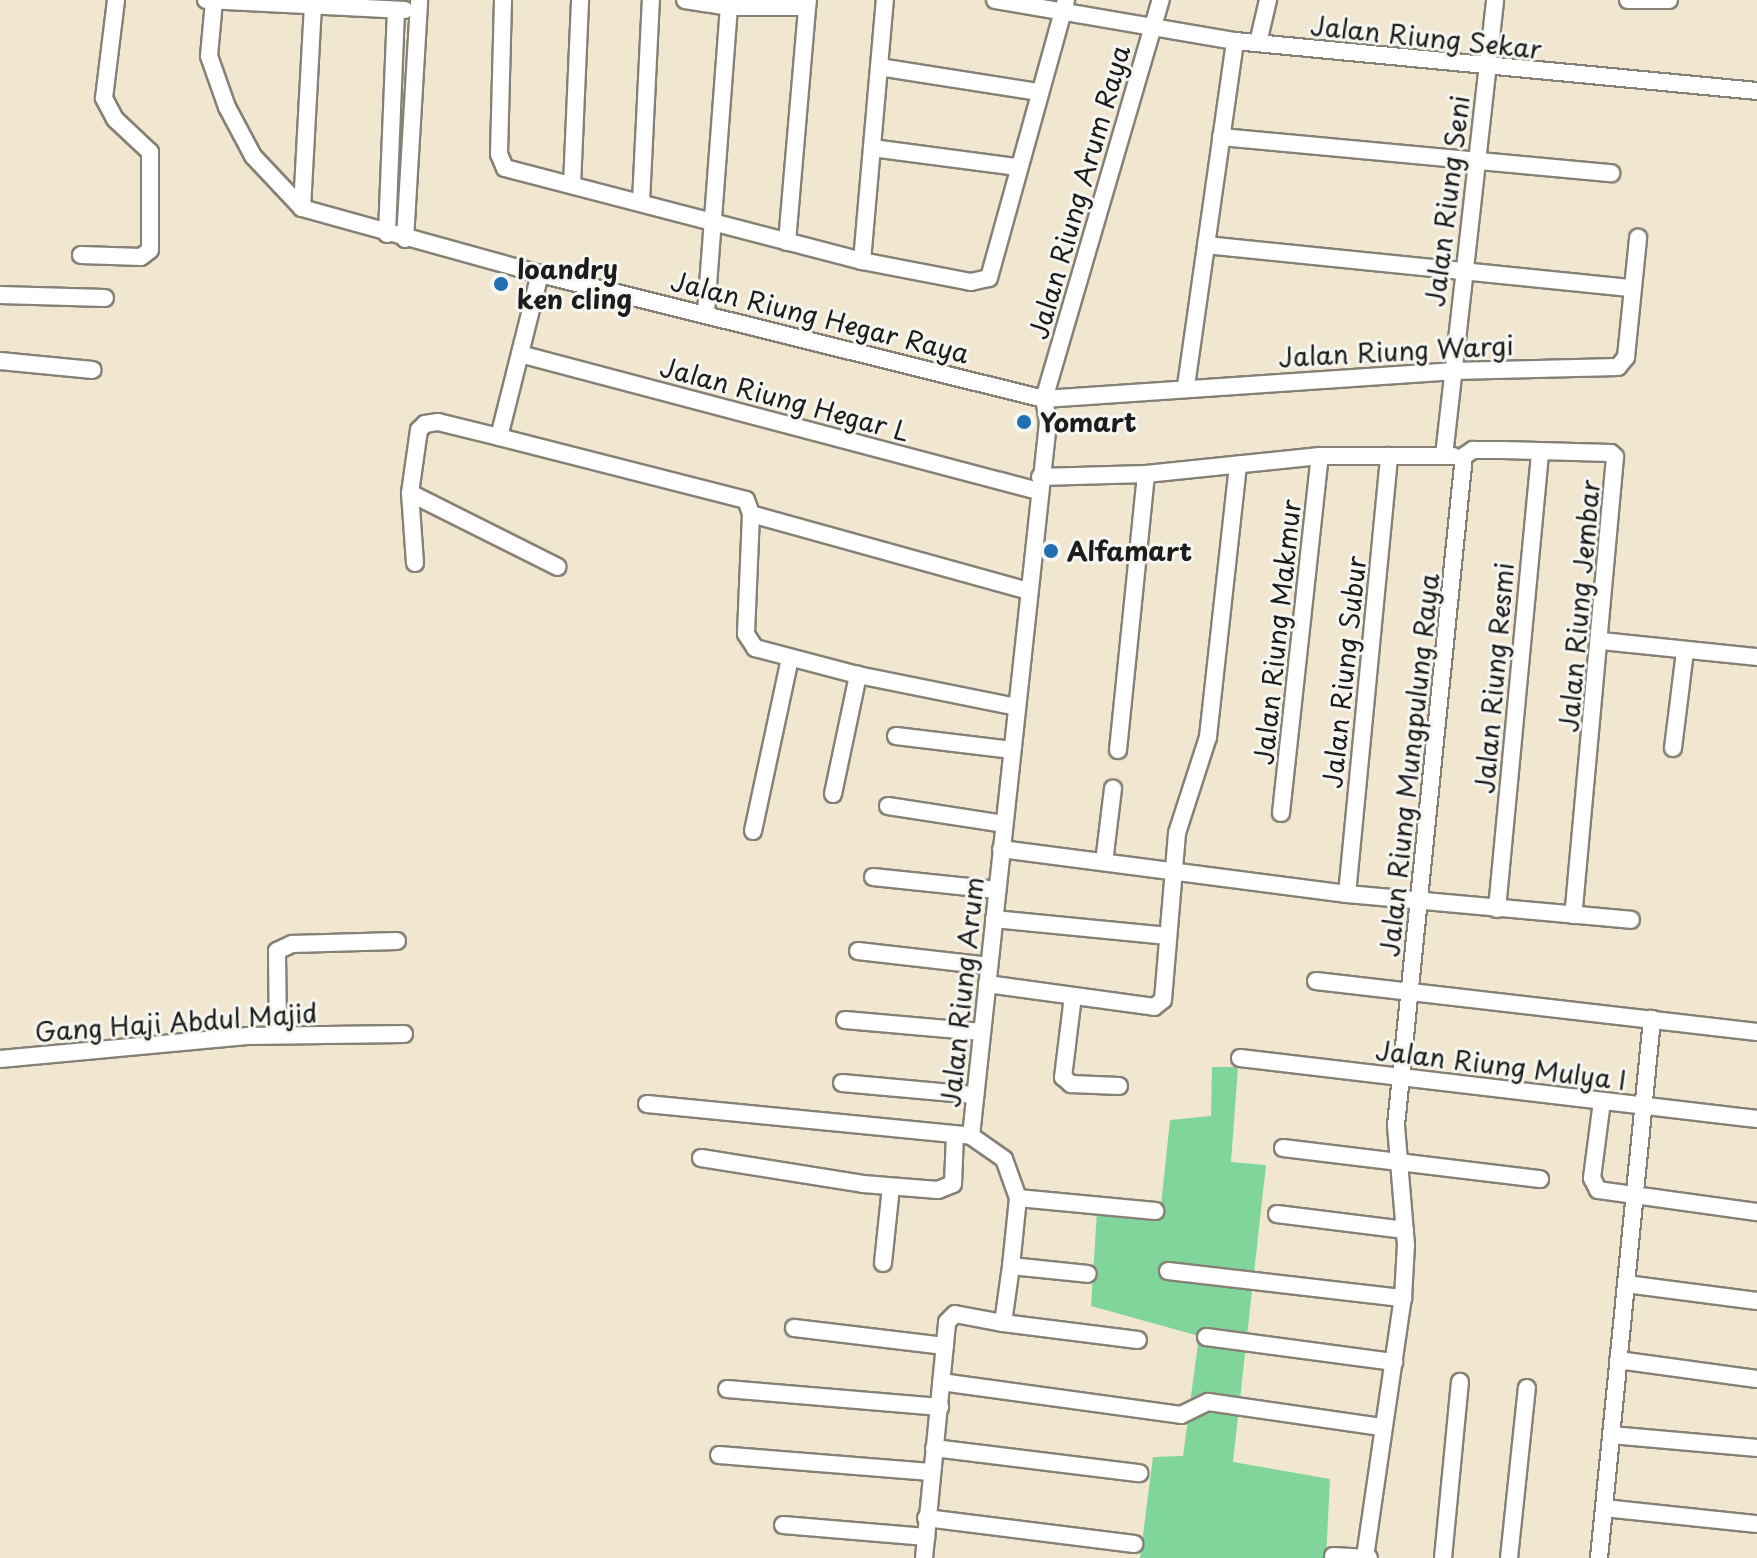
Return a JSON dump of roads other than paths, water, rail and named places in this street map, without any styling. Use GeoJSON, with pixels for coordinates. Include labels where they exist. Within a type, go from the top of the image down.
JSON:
{"type":"FeatureCollection","features":[{"type":"Feature","properties":{"kind":"street"},"geometry":{"type":"LineString","coordinates":[[81,255],[141,257],[150,250],[150,152],[115,119],[104,98],[116,0]]}},
{"type":"Feature","properties":{"kind":"street"},"geometry":{"type":"LineString","coordinates":[[503,0],[499,154],[512,172],[641,202],[862,261],[971,282],[989,278],[1016,167],[1065,6]]}},
{"type":"Feature","properties":{"kind":"street"},"geometry":{"type":"LineString","coordinates":[[572,185],[580,0]]}},
{"type":"Feature","properties":{"kind":"street"},"geometry":{"type":"LineString","coordinates":[[641,202],[651,0]]}},
{"type":"Feature","properties":{"kind":"street"},"geometry":{"type":"LineString","coordinates":[[685,0],[729,7],[807,4],[787,242]]}},
{"type":"Feature","properties":{"kind":"street"},"geometry":{"type":"LineString","coordinates":[[862,261],[885,0]]}},
{"type":"Feature","properties":{"kind":"street","name":"Jalan Riung Sekar"},"geometry":{"type":"LineString","coordinates":[[995,0],[1065,6],[1152,29],[1235,41],[1486,68],[1757,91]]}},
{"type":"Feature","properties":{"kind":"street","name":"Jalan Riung Arum Raya"},"geometry":{"type":"LineString","coordinates":[[1044,399],[1161,0]]}},
{"type":"Feature","properties":{"kind":"street"},"geometry":{"type":"LineString","coordinates":[[1258,43],[1268,0]]}},
{"type":"Feature","properties":{"kind":"street","name":"Jalan Riung Seni"},"geometry":{"type":"LineString","coordinates":[[1444,456],[1462,271],[1495,0]]}},
{"type":"Feature","properties":{"kind":"street"},"geometry":{"type":"LineString","coordinates":[[1628,0],[1669,0]]}},
{"type":"Feature","properties":{"kind":"street"},"geometry":{"type":"LineString","coordinates":[[210,1],[396,10],[418,5],[405,239]]}},
{"type":"Feature","properties":{"kind":"street","name":"Jalan Riung Hegar Raya"},"geometry":{"type":"LineString","coordinates":[[210,1],[209,56],[227,107],[253,156],[302,208],[540,274],[706,312],[1044,399]]}},
{"type":"Feature","properties":{"kind":"street"},"geometry":{"type":"LineString","coordinates":[[706,312],[729,7]]}},
{"type":"Feature","properties":{"kind":"street"},"geometry":{"type":"LineString","coordinates":[[302,208],[313,8]]}},
{"type":"Feature","properties":{"kind":"street"},"geometry":{"type":"LineString","coordinates":[[387,234],[396,10]]}},
{"type":"Feature","properties":{"kind":"street"},"geometry":{"type":"LineString","coordinates":[[1186,386],[1235,41]]}},
{"type":"Feature","properties":{"kind":"street"},"geometry":{"type":"LineString","coordinates":[[879,67],[1039,92]]}},
{"type":"Feature","properties":{"kind":"street"},"geometry":{"type":"LineString","coordinates":[[1221,137],[1611,173]]}},
{"type":"Feature","properties":{"kind":"street"},"geometry":{"type":"LineString","coordinates":[[872,148],[1016,167]]}},
{"type":"Feature","properties":{"kind":"street","name":"Jalan Riung Wargi"},"geometry":{"type":"LineString","coordinates":[[1044,399],[1186,386],[1452,371],[1618,367],[1626,357],[1638,238]]}},
{"type":"Feature","properties":{"kind":"street"},"geometry":{"type":"LineString","coordinates":[[1206,245],[1632,288]]}},
{"type":"Feature","properties":{"kind":"street"},"geometry":{"type":"LineString","coordinates":[[499,437],[540,274]]}},
{"type":"Feature","properties":{"kind":"street"},"geometry":{"type":"LineString","coordinates":[[0,295],[105,298]]}},
{"type":"Feature","properties":{"kind":"street","name":"Jalan Riung Hegar L"},"geometry":{"type":"LineString","coordinates":[[520,354],[1039,484],[1146,474],[1237,470]]}},
{"type":"Feature","properties":{"kind":"street"},"geometry":{"type":"LineString","coordinates":[[0,361],[93,370]]}},
{"type":"Feature","properties":{"kind":"street","name":"Jalan Riung Arum"},"geometry":{"type":"LineString","coordinates":[[1003,1323],[1018,1198],[1004,1159],[963,1136],[975,1095],[1048,423],[1044,399]]}},
{"type":"Feature","properties":{"kind":"street"},"geometry":{"type":"LineString","coordinates":[[415,563],[410,493],[419,430],[425,424],[499,437],[746,500],[751,514],[746,634],[755,648],[858,675],[1017,707]]}},
{"type":"Feature","properties":{"kind":"street","name":"Jalan Riung Jembar"},"geometry":{"type":"LineString","coordinates":[[1237,470],[1320,456],[1464,456],[1473,450],[1611,453],[1615,457],[1602,641],[1573,915]]}},
{"type":"Feature","properties":{"kind":"street","name":"Jalan Riung Resmi"},"geometry":{"type":"LineString","coordinates":[[1497,909],[1540,452]]}},
{"type":"Feature","properties":{"kind":"street","name":"Jalan Riung Makmur"},"geometry":{"type":"LineString","coordinates":[[1281,813],[1320,456]]}},
{"type":"Feature","properties":{"kind":"street","name":"Jalan Riung Subur"},"geometry":{"type":"LineString","coordinates":[[1347,894],[1389,456]]}},
{"type":"Feature","properties":{"kind":"street","name":"Jalan Riung Mungpulung Raya"},"geometry":{"type":"LineString","coordinates":[[1367,1558],[1381,1427],[1403,1298],[1405,1230],[1397,1158],[1400,1078],[1464,456]]}},
{"type":"Feature","properties":{"kind":"street"},"geometry":{"type":"LineString","coordinates":[[987,984],[1161,1005],[1177,869],[1177,833],[1208,737],[1237,470]]}},
{"type":"Feature","properties":{"kind":"street"},"geometry":{"type":"LineString","coordinates":[[1118,750],[1146,474]]}},
{"type":"Feature","properties":{"kind":"street"},"geometry":{"type":"LineString","coordinates":[[410,493],[558,567]]}},
{"type":"Feature","properties":{"kind":"street"},"geometry":{"type":"LineString","coordinates":[[751,514],[1029,591]]}},
{"type":"Feature","properties":{"kind":"street"},"geometry":{"type":"LineString","coordinates":[[1602,641],[1757,657]]}},
{"type":"Feature","properties":{"kind":"street"},"geometry":{"type":"LineString","coordinates":[[1673,748],[1685,651]]}},
{"type":"Feature","properties":{"kind":"street"},"geometry":{"type":"LineString","coordinates":[[753,831],[790,659]]}},
{"type":"Feature","properties":{"kind":"street"},"geometry":{"type":"LineString","coordinates":[[833,794],[858,675]]}},
{"type":"Feature","properties":{"kind":"street"},"geometry":{"type":"LineString","coordinates":[[896,736],[1012,750]]}},
{"type":"Feature","properties":{"kind":"street"},"geometry":{"type":"LineString","coordinates":[[1104,862],[1113,789]]}},
{"type":"Feature","properties":{"kind":"street"},"geometry":{"type":"LineString","coordinates":[[888,806],[1004,824]]}},
{"type":"Feature","properties":{"kind":"street"},"geometry":{"type":"LineString","coordinates":[[1001,849],[1177,869],[1347,894],[1631,920]]}},
{"type":"Feature","properties":{"kind":"street"},"geometry":{"type":"LineString","coordinates":[[873,877],[997,890]]}},
{"type":"Feature","properties":{"kind":"street"},"geometry":{"type":"LineString","coordinates":[[994,919],[1168,936]]}},
{"type":"Feature","properties":{"kind":"street"},"geometry":{"type":"LineString","coordinates":[[278,1035],[277,951],[292,944],[397,941]]}},
{"type":"Feature","properties":{"kind":"street"},"geometry":{"type":"LineString","coordinates":[[858,951],[989,966]]}},
{"type":"Feature","properties":{"kind":"street"},"geometry":{"type":"LineString","coordinates":[[1316,981],[1410,988],[1757,1032]]}},
{"type":"Feature","properties":{"kind":"street"},"geometry":{"type":"LineString","coordinates":[[1073,996],[1063,1077],[1071,1084],[1119,1086]]}},
{"type":"Feature","properties":{"kind":"street"},"geometry":{"type":"LineString","coordinates":[[1599,1558],[1652,1019]]}},
{"type":"Feature","properties":{"kind":"street"},"geometry":{"type":"LineString","coordinates":[[845,1020],[981,1032]]}},
{"type":"Feature","properties":{"kind":"street","name":"Gang Haji Abdul Majid"},"geometry":{"type":"LineString","coordinates":[[0,1059],[278,1035],[404,1034]]}},
{"type":"Feature","properties":{"kind":"street","name":"Jalan Riung Mulya I"},"geometry":{"type":"LineString","coordinates":[[1240,1058],[1757,1119]]}},
{"type":"Feature","properties":{"kind":"street"},"geometry":{"type":"LineString","coordinates":[[842,1083],[975,1095]]}},
{"type":"Feature","properties":{"kind":"street"},"geometry":{"type":"LineString","coordinates":[[1602,1101],[1592,1178],[1598,1190],[1634,1198],[1757,1212]]}},
{"type":"Feature","properties":{"kind":"street"},"geometry":{"type":"LineString","coordinates":[[647,1104],[963,1136],[955,1176],[948,1189],[891,1187],[701,1158]]}},
{"type":"Feature","properties":{"kind":"street"},"geometry":{"type":"LineString","coordinates":[[1283,1148],[1397,1158],[1540,1179]]}},
{"type":"Feature","properties":{"kind":"street"},"geometry":{"type":"LineString","coordinates":[[883,1263],[891,1187]]}},
{"type":"Feature","properties":{"kind":"street"},"geometry":{"type":"LineString","coordinates":[[1018,1198],[1155,1211]]}},
{"type":"Feature","properties":{"kind":"street"},"geometry":{"type":"LineString","coordinates":[[1277,1214],[1405,1230]]}},
{"type":"Feature","properties":{"kind":"street"},"geometry":{"type":"LineString","coordinates":[[1011,1266],[1088,1274]]}},
{"type":"Feature","properties":{"kind":"street"},"geometry":{"type":"LineString","coordinates":[[1168,1271],[1403,1298]]}},
{"type":"Feature","properties":{"kind":"street"},"geometry":{"type":"LineString","coordinates":[[1626,1284],[1757,1301]]}},
{"type":"Feature","properties":{"kind":"street"},"geometry":{"type":"LineString","coordinates":[[924,1558],[947,1322],[955,1314],[1138,1340]]}},
{"type":"Feature","properties":{"kind":"street"},"geometry":{"type":"LineString","coordinates":[[794,1328],[945,1346]]}},
{"type":"Feature","properties":{"kind":"street"},"geometry":{"type":"LineString","coordinates":[[1206,1337],[1394,1362]]}},
{"type":"Feature","properties":{"kind":"street"},"geometry":{"type":"LineString","coordinates":[[1618,1360],[1757,1379]]}},
{"type":"Feature","properties":{"kind":"street"},"geometry":{"type":"LineString","coordinates":[[941,1382],[1181,1415],[1208,1402],[1381,1427]]}},
{"type":"Feature","properties":{"kind":"street"},"geometry":{"type":"LineString","coordinates":[[1443,1558],[1460,1382]]}},
{"type":"Feature","properties":{"kind":"street"},"geometry":{"type":"LineString","coordinates":[[1509,1558],[1527,1388]]}},
{"type":"Feature","properties":{"kind":"street"},"geometry":{"type":"LineString","coordinates":[[727,1389],[940,1407]]}},
{"type":"Feature","properties":{"kind":"street"},"geometry":{"type":"LineString","coordinates":[[1611,1435],[1757,1448]]}},
{"type":"Feature","properties":{"kind":"street"},"geometry":{"type":"LineString","coordinates":[[934,1448],[1139,1473]]}},
{"type":"Feature","properties":{"kind":"street"},"geometry":{"type":"LineString","coordinates":[[719,1455],[930,1472]]}},
{"type":"Feature","properties":{"kind":"street"},"geometry":{"type":"LineString","coordinates":[[1604,1508],[1757,1524]]}},
{"type":"Feature","properties":{"kind":"street"},"geometry":{"type":"LineString","coordinates":[[926,1518],[1134,1544]]}},
{"type":"Feature","properties":{"kind":"street"},"geometry":{"type":"LineString","coordinates":[[783,1525],[926,1537]]}},
{"type":"Feature","properties":{"kind":"street"},"geometry":{"type":"LineString","coordinates":[[1333,1556],[1367,1558]]}},
{"type":"Feature","properties":{"kind":"place","name":"loandry ken cling"},"geometry":{"type":"Point","coordinates":[501,284]}},
{"type":"Feature","properties":{"kind":"place","name":"Yomart"},"geometry":{"type":"Point","coordinates":[1024,422]}},
{"type":"Feature","properties":{"kind":"place","name":"Alfamart"},"geometry":{"type":"Point","coordinates":[1051,551]}}]}
